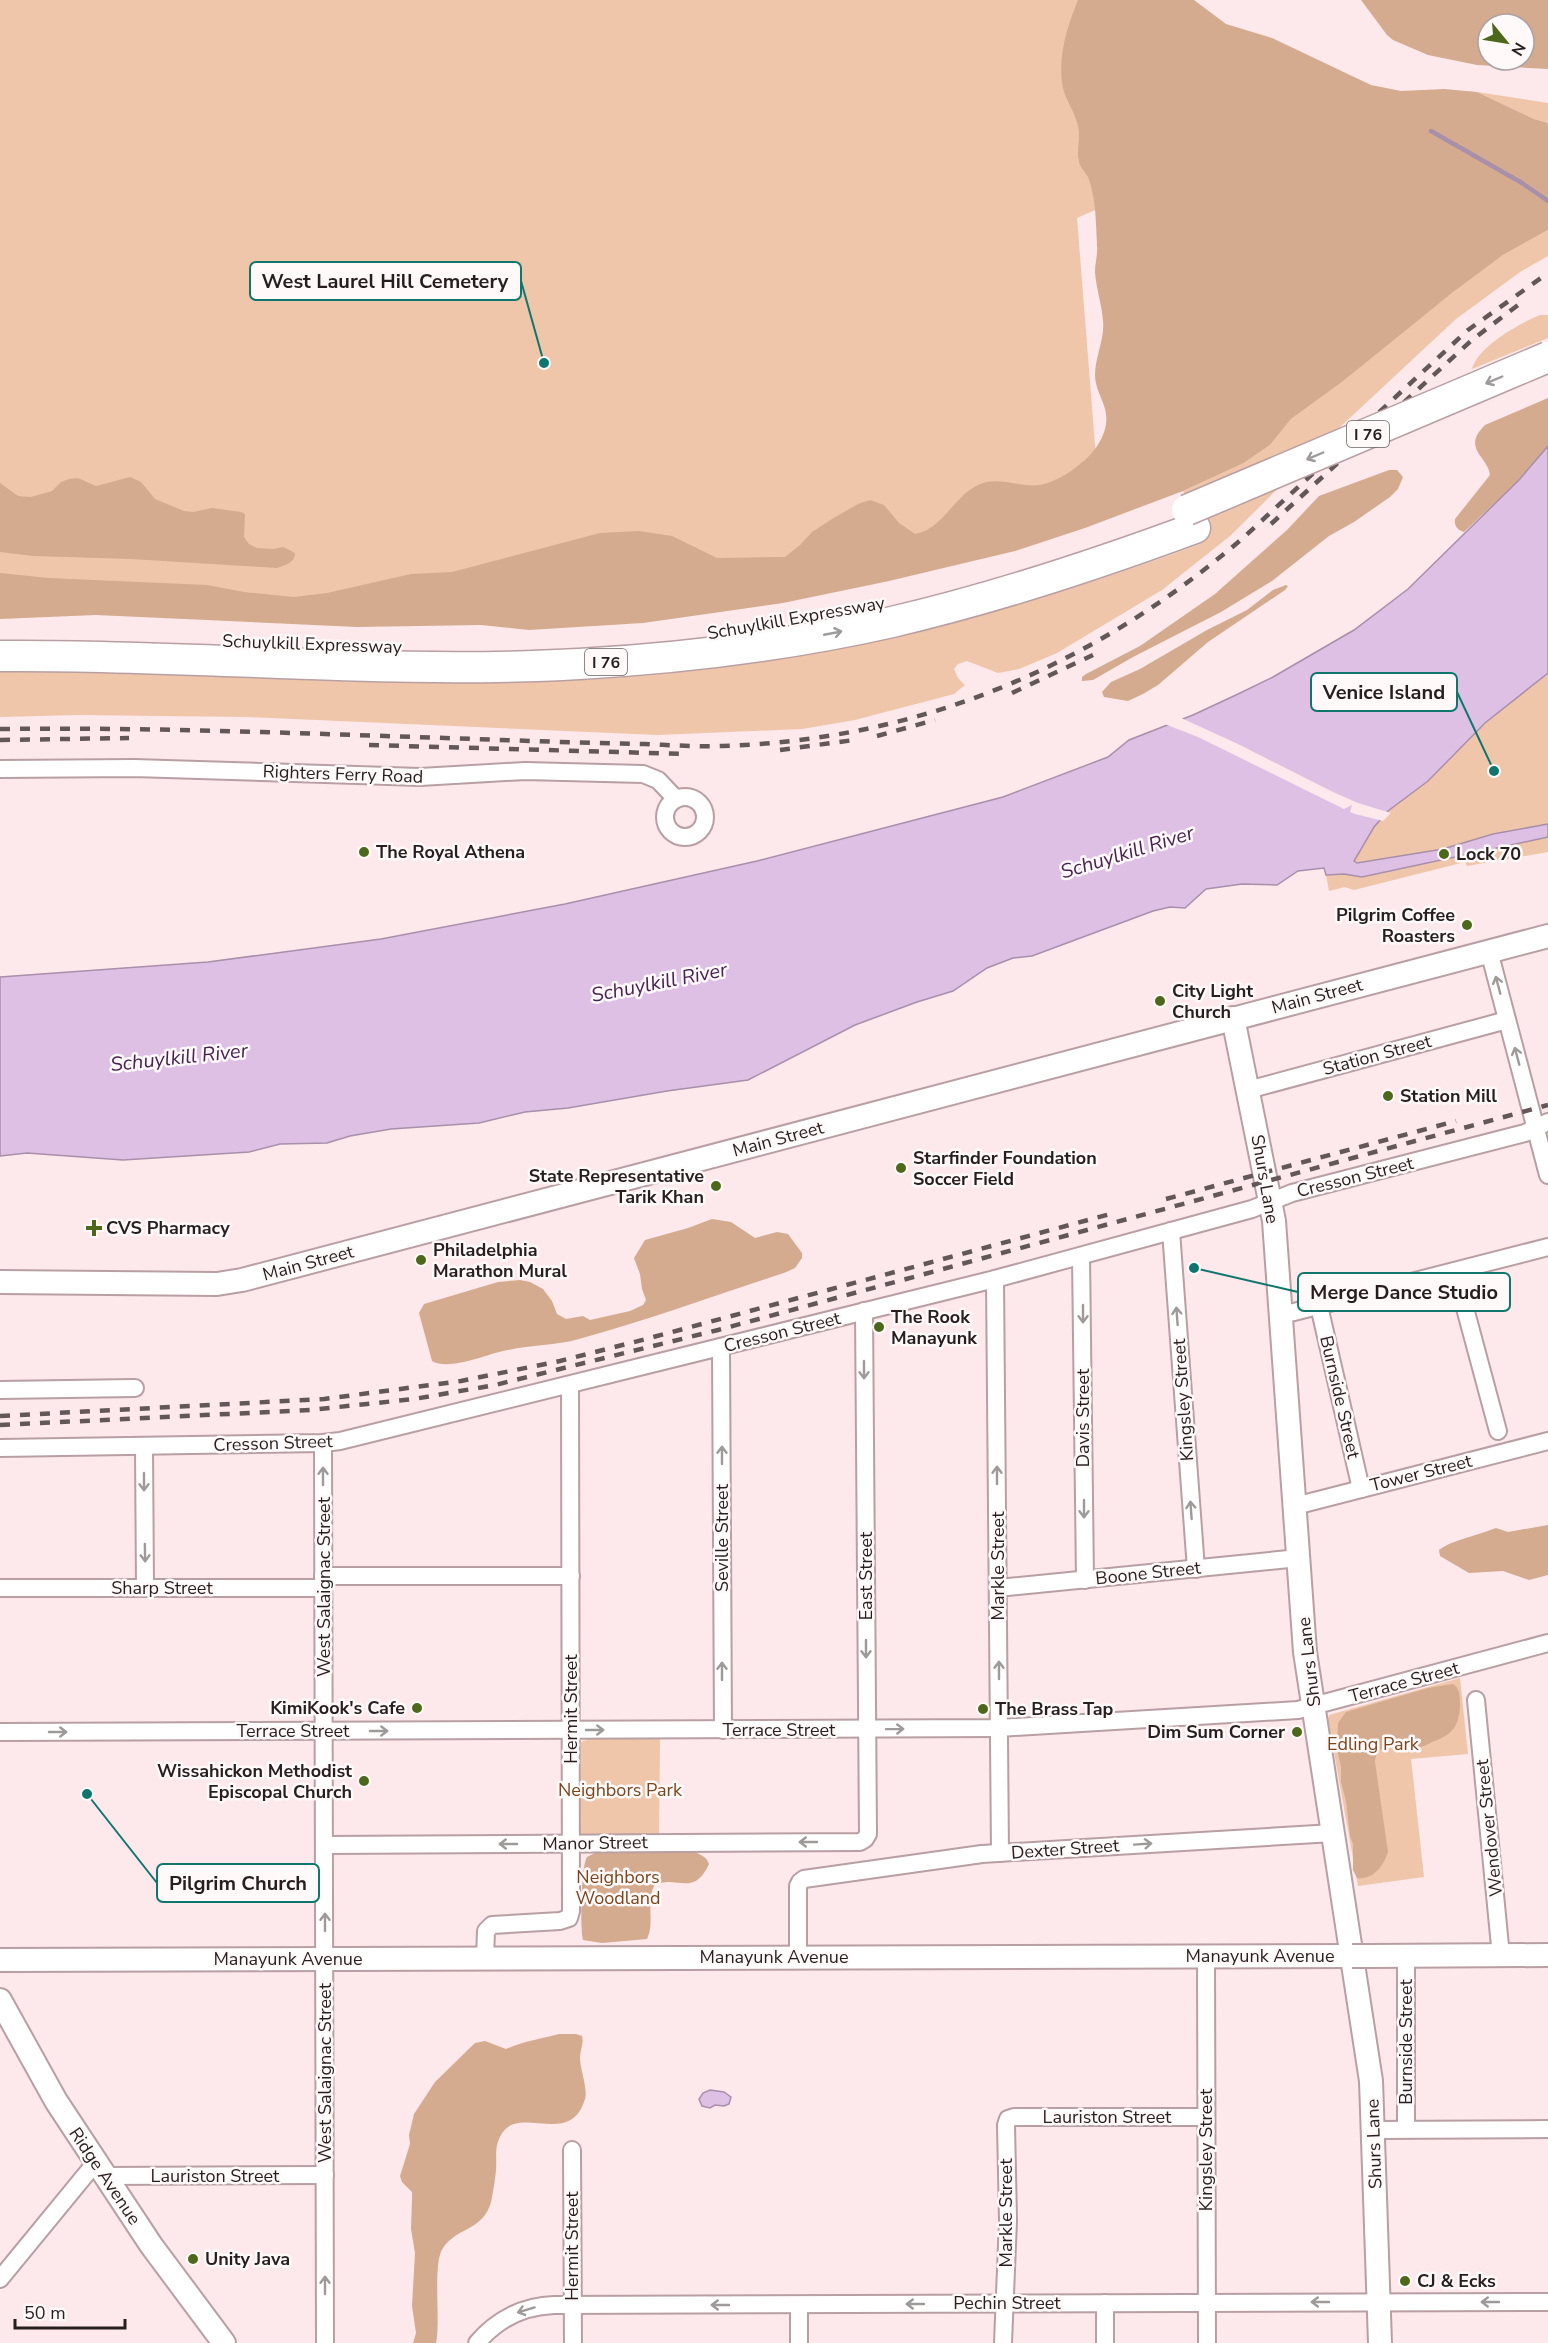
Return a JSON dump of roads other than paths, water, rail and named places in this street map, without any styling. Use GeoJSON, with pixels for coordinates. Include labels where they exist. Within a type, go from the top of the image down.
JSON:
{"type":"FeatureCollection","features":[{"type":"Feature","properties":{"kind":"highway","name":"Schuylkill Expressway"},"geometry":{"type":"LineString","coordinates":[[0,656],[146,657],[381,666],[497,667],[578,664],[662,658],[785,642],[910,618],[1031,585],[1110,560],[1191,519],[1548,357]]}},
{"type":"Feature","properties":{"kind":"highway","name":"Schuylkill Expressway"},"geometry":{"type":"LineString","coordinates":[[0,637],[77,636],[483,648],[574,645],[724,632],[807,619],[936,592],[1191,519],[1548,378]]}},
{"type":"Feature","properties":{"kind":"street","name":"Righters Ferry Road"},"geometry":{"type":"LineString","coordinates":[[0,770],[157,768],[420,777],[525,771],[643,774],[658,780],[675,799]]}},
{"type":"Feature","properties":{"kind":"street","name":"Main Street"},"geometry":{"type":"LineString","coordinates":[[0,1282],[217,1284],[236,1282],[1548,936]]}},
{"type":"Feature","properties":{"kind":"street"},"geometry":{"type":"LineString","coordinates":[[1489,951],[1507,1020],[1542,1125],[1548,1175]]}},
{"type":"Feature","properties":{"kind":"street","name":"Shurs Lane"},"geometry":{"type":"LineString","coordinates":[[1233,1018],[1271,1200],[1305,1652],[1369,2062],[1380,2343]]}},
{"type":"Feature","properties":{"kind":"street","name":"Station Street"},"geometry":{"type":"LineString","coordinates":[[1248,1090],[1507,1020]]}},
{"type":"Feature","properties":{"kind":"street","name":"Cresson Street"},"geometry":{"type":"LineString","coordinates":[[0,1448],[323,1443],[570,1385],[995,1279],[1252,1209],[1292,1193],[1525,1133],[1542,1125]]}},
{"type":"Feature","properties":{"kind":"street","name":"Kingsley Street"},"geometry":{"type":"LineString","coordinates":[[1171,1231],[1196,1569]]}},
{"type":"Feature","properties":{"kind":"street"},"geometry":{"type":"LineString","coordinates":[[1281,1314],[1548,1247]]}},
{"type":"Feature","properties":{"kind":"street","name":"Davis Street"},"geometry":{"type":"LineString","coordinates":[[1081,1256],[1085,1580]]}},
{"type":"Feature","properties":{"kind":"street"},"geometry":{"type":"LineString","coordinates":[[1455,1271],[1498,1431]]}},
{"type":"Feature","properties":{"kind":"street","name":"Markle Street"},"geometry":{"type":"LineString","coordinates":[[995,1279],[1000,1853]]}},
{"type":"Feature","properties":{"kind":"street","name":"Burnside Street"},"geometry":{"type":"LineString","coordinates":[[1319,1306],[1361,1489]]}},
{"type":"Feature","properties":{"kind":"street","name":"East Street"},"geometry":{"type":"LineString","coordinates":[[864,1311],[868,1834],[865,1839]]}},
{"type":"Feature","properties":{"kind":"street","name":"Seville Street"},"geometry":{"type":"LineString","coordinates":[[721,1347],[723,1730]]}},
{"type":"Feature","properties":{"kind":"street","name":"Hermit Street"},"geometry":{"type":"LineString","coordinates":[[485,1958],[486,1931],[492,1925],[560,1921],[569,1918],[571,1911],[570,1385]]}},
{"type":"Feature","properties":{"kind":"street"},"geometry":{"type":"LineString","coordinates":[[0,1390],[135,1388]]}},
{"type":"Feature","properties":{"kind":"street","name":"Tower Street"},"geometry":{"type":"LineString","coordinates":[[1295,1506],[1548,1441]]}},
{"type":"Feature","properties":{"kind":"street","name":"West Salaignac Street"},"geometry":{"type":"LineString","coordinates":[[323,1443],[326,2343]]}},
{"type":"Feature","properties":{"kind":"street"},"geometry":{"type":"LineString","coordinates":[[144,1447],[145,1588]]}},
{"type":"Feature","properties":{"kind":"street","name":"Boone Street"},"geometry":{"type":"LineString","coordinates":[[998,1588],[1299,1558]]}},
{"type":"Feature","properties":{"kind":"street","name":"Sharp Street"},"geometry":{"type":"LineString","coordinates":[[0,1588],[145,1588],[571,1576]]}},
{"type":"Feature","properties":{"kind":"street","name":"Terrace Street"},"geometry":{"type":"LineString","coordinates":[[0,1732],[999,1728],[1289,1711],[1548,1643]]}},
{"type":"Feature","properties":{"kind":"street","name":"Wendover Street"},"geometry":{"type":"LineString","coordinates":[[1476,1700],[1501,1956]]}},
{"type":"Feature","properties":{"kind":"street","name":"Dexter Street"},"geometry":{"type":"LineString","coordinates":[[798,1958],[800,1882],[825,1876],[1000,1853],[1333,1833]]}},
{"type":"Feature","properties":{"kind":"street","name":"Manor Street"},"geometry":{"type":"LineString","coordinates":[[324,1845],[860,1842],[865,1839]]}},
{"type":"Feature","properties":{"kind":"street","name":"Manayunk Avenue"},"geometry":{"type":"LineString","coordinates":[[0,1960],[1548,1955]]}},
{"type":"Feature","properties":{"kind":"street","name":"Kingsley Street"},"geometry":{"type":"LineString","coordinates":[[1206,1956],[1207,2343]]}},
{"type":"Feature","properties":{"kind":"street","name":"Burnside Street"},"geometry":{"type":"LineString","coordinates":[[1406,1956],[1406,2129]]}},
{"type":"Feature","properties":{"kind":"street","name":"Ridge Avenue"},"geometry":{"type":"LineString","coordinates":[[2,2012],[100,2169],[173,2277],[224,2343]]}},
{"type":"Feature","properties":{"kind":"street","name":"Lauriston Street"},"geometry":{"type":"LineString","coordinates":[[1008,2119],[1014,2117],[1206,2117]]}},
{"type":"Feature","properties":{"kind":"street","name":"Markle Street"},"geometry":{"type":"LineString","coordinates":[[1003,2343],[1008,2213],[1005,2126],[1008,2119]]}},
{"type":"Feature","properties":{"kind":"street"},"geometry":{"type":"LineString","coordinates":[[1373,2130],[1548,2129]]}},
{"type":"Feature","properties":{"kind":"street","name":"Hermit Street"},"geometry":{"type":"LineString","coordinates":[[572,2150],[573,2343]]}},
{"type":"Feature","properties":{"kind":"street"},"geometry":{"type":"LineString","coordinates":[[0,2279],[100,2169]]}},
{"type":"Feature","properties":{"kind":"street","name":"Lauriston Street"},"geometry":{"type":"LineString","coordinates":[[100,2169],[325,2175]]}},
{"type":"Feature","properties":{"kind":"street","name":"Pechin Street"},"geometry":{"type":"LineString","coordinates":[[477,2343],[492,2327],[524,2310],[544,2305],[1548,2302]]}},
{"type":"Feature","properties":{"kind":"street"},"geometry":{"type":"LineString","coordinates":[[1105,2303],[1105,2343]]}},
{"type":"Feature","properties":{"kind":"street"},"geometry":{"type":"LineString","coordinates":[[799,2305],[799,2343]]}},
{"type":"Feature","properties":{"kind":"water","name":"Schuylkill River"},"geometry":{"type":"Polygon","coordinates":[[[1548,446],[1548,673],[1485,723],[1428,781],[1388,811],[1374,827],[1354,861],[1357,863],[1443,849],[1493,834],[1548,824],[1548,837],[1362,877],[1344,874],[1326,875],[1324,868],[1298,871],[1277,885],[1242,884],[1206,889],[1185,908],[1170,907],[1153,911],[1032,956],[1013,958],[987,968],[953,991],[855,1025],[748,1080],[568,1108],[525,1112],[479,1123],[391,1129],[350,1136],[327,1143],[280,1144],[249,1152],[123,1160],[27,1153],[0,1156],[0,977],[208,962],[381,939],[565,904],[757,861],[1003,797],[1108,757],[1129,740],[1193,715],[1273,677],[1354,630],[1408,589],[1519,480],[1548,446]]]}},
{"type":"Feature","properties":{"kind":"water"},"geometry":{"type":"Polygon","coordinates":[[[710,2090],[724,2092],[731,2097],[729,2104],[715,2105],[710,2108],[702,2106],[699,2099],[703,2093],[710,2090]]]}},
{"type":"Feature","properties":{"kind":"waterway"},"geometry":{"type":"LineString","coordinates":[[1431,131],[1522,183],[1548,201]]}},
{"type":"Feature","properties":{"kind":"railway"},"geometry":{"type":"LineString","coordinates":[[0,729],[238,731],[712,746],[795,741],[866,729],[935,711],[1001,688],[1065,658],[1127,624],[1186,583],[1243,538],[1468,330],[1548,273]]}},
{"type":"Feature","properties":{"kind":"railway"},"geometry":{"type":"LineString","coordinates":[[1271,524],[1472,340],[1518,305]]}},
{"type":"Feature","properties":{"kind":"railway"},"geometry":{"type":"LineString","coordinates":[[1012,693],[1093,655]]}},
{"type":"Feature","properties":{"kind":"railway"},"geometry":{"type":"LineString","coordinates":[[877,736],[935,720]]}},
{"type":"Feature","properties":{"kind":"railway"},"geometry":{"type":"LineString","coordinates":[[0,740],[129,738]]}},
{"type":"Feature","properties":{"kind":"railway"},"geometry":{"type":"LineString","coordinates":[[780,750],[854,740]]}},
{"type":"Feature","properties":{"kind":"railway"},"geometry":{"type":"LineString","coordinates":[[369,745],[687,754]]}},
{"type":"Feature","properties":{"kind":"railway"},"geometry":{"type":"LineString","coordinates":[[0,1425],[310,1410],[414,1399],[495,1385],[718,1330],[1548,1105]]}},
{"type":"Feature","properties":{"kind":"railway"},"geometry":{"type":"LineString","coordinates":[[1166,1199],[1456,1121]]}},
{"type":"Feature","properties":{"kind":"railway"},"geometry":{"type":"LineString","coordinates":[[0,1416],[324,1399],[461,1381],[560,1361],[646,1339],[1114,1213]]}},
{"type":"Feature","properties":{"kind":"place","name":"West Laurel Hill Cemetery"},"geometry":{"type":"Point","coordinates":[544,363]}},
{"type":"Feature","properties":{"kind":"place","name":"Venice Island"},"geometry":{"type":"Point","coordinates":[1494,771]}},
{"type":"Feature","properties":{"kind":"place","name":"The Royal Athena"},"geometry":{"type":"Point","coordinates":[364,852]}},
{"type":"Feature","properties":{"kind":"place","name":"Lock 70"},"geometry":{"type":"Point","coordinates":[1444,854]}},
{"type":"Feature","properties":{"kind":"place","name":"Pilgrim Coffee Roasters"},"geometry":{"type":"Point","coordinates":[1467,925]}},
{"type":"Feature","properties":{"kind":"place","name":"City Light Church"},"geometry":{"type":"Point","coordinates":[1160,1001]}},
{"type":"Feature","properties":{"kind":"place","name":"Station Mill"},"geometry":{"type":"Point","coordinates":[1388,1096]}},
{"type":"Feature","properties":{"kind":"place","name":"Starfinder Foundation Soccer Field"},"geometry":{"type":"Point","coordinates":[901,1168]}},
{"type":"Feature","properties":{"kind":"place","name":"State Representative Tarik Khan"},"geometry":{"type":"Point","coordinates":[716,1186]}},
{"type":"Feature","properties":{"kind":"place","name":"CVS Pharmacy"},"geometry":{"type":"Point","coordinates":[94,1228]}},
{"type":"Feature","properties":{"kind":"place","name":"Philadelphia Marathon Mural"},"geometry":{"type":"Point","coordinates":[421,1260]}},
{"type":"Feature","properties":{"kind":"place","name":"Merge Dance Studio"},"geometry":{"type":"Point","coordinates":[1194,1268]}},
{"type":"Feature","properties":{"kind":"place","name":"The Rook Manayunk"},"geometry":{"type":"Point","coordinates":[879,1327]}},
{"type":"Feature","properties":{"kind":"place","name":"KimiKook's Cafe"},"geometry":{"type":"Point","coordinates":[417,1708]}},
{"type":"Feature","properties":{"kind":"place","name":"The Brass Tap"},"geometry":{"type":"Point","coordinates":[983,1709]}},
{"type":"Feature","properties":{"kind":"place","name":"Dim Sum Corner"},"geometry":{"type":"Point","coordinates":[1297,1732]}},
{"type":"Feature","properties":{"kind":"place","name":"Wissahickon Methodist Episcopal Church"},"geometry":{"type":"Point","coordinates":[364,1781]}},
{"type":"Feature","properties":{"kind":"place","name":"Pilgrim Church"},"geometry":{"type":"Point","coordinates":[87,1794]}},
{"type":"Feature","properties":{"kind":"place","name":"Unity Java"},"geometry":{"type":"Point","coordinates":[193,2259]}},
{"type":"Feature","properties":{"kind":"place","name":"CJ & Ecks"},"geometry":{"type":"Point","coordinates":[1405,2281]}},
{"type":"Feature","properties":{"kind":"park label","name":"Edling Park"},"geometry":{"type":"Point","coordinates":[1373,1744]}},
{"type":"Feature","properties":{"kind":"park label","name":"Neighbors Park"},"geometry":{"type":"Point","coordinates":[620,1790]}},
{"type":"Feature","properties":{"kind":"park label","name":"Neighbors Woodland"},"geometry":{"type":"Point","coordinates":[618,1887]}}]}
